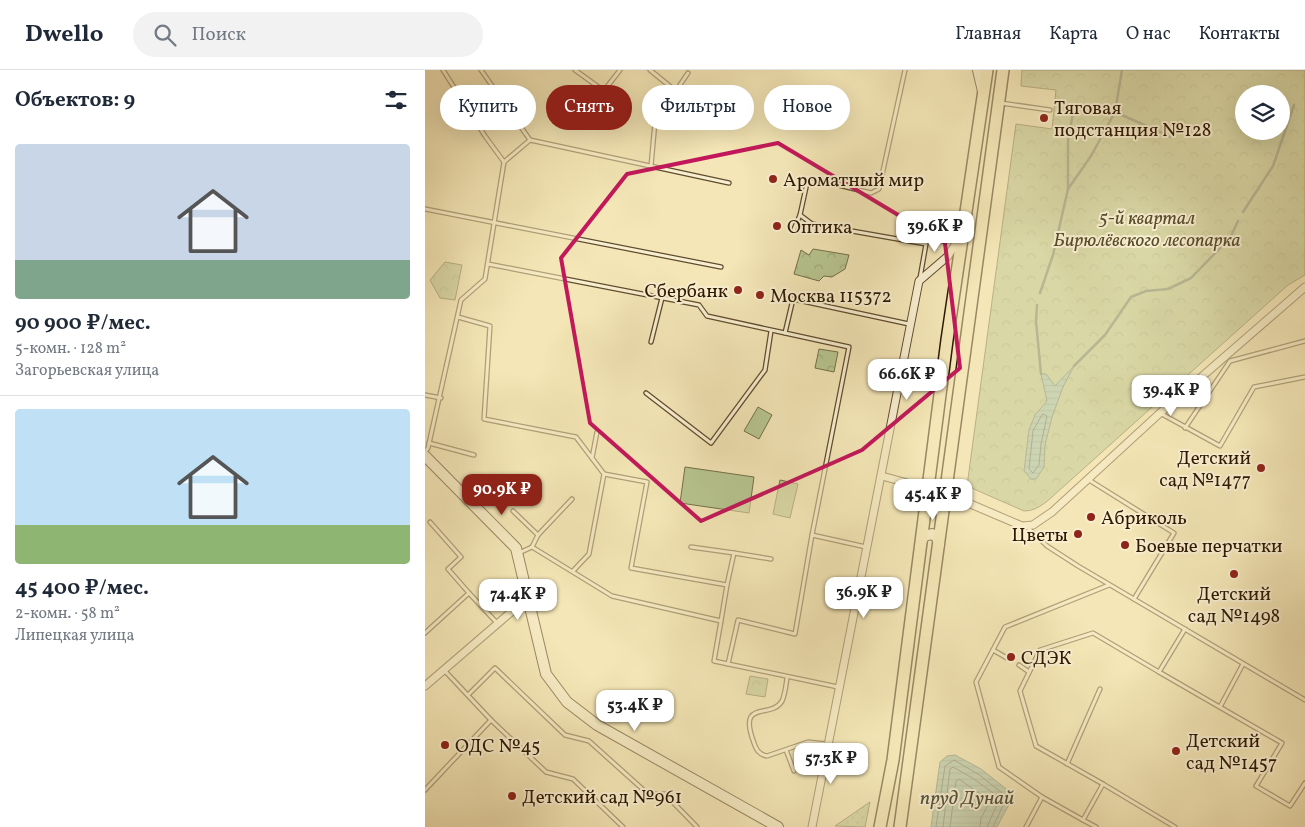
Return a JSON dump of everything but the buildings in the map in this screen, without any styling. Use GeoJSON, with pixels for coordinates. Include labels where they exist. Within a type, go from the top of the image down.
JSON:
{"type":"FeatureCollection","features":[{"type":"Feature","properties":{"kind":"main road"},"geometry":{"type":"LineString","coordinates":[[880,827],[893,760],[962,234],[987,70]]}},
{"type":"Feature","properties":{"kind":"main road"},"geometry":{"type":"LineString","coordinates":[[900,827],[947,494],[1003,70]]}},
{"type":"Feature","properties":{"kind":"street"},"geometry":{"type":"LineString","coordinates":[[978,70],[983,94]]}},
{"type":"Feature","properties":{"kind":"street"},"geometry":{"type":"LineString","coordinates":[[812,827],[919,281],[948,256],[962,234]]}},
{"type":"Feature","properties":{"kind":"street"},"geometry":{"type":"LineString","coordinates":[[882,476],[928,487],[1027,527],[1052,512],[1160,413],[1305,287]]}},
{"type":"Feature","properties":{"kind":"street"},"geometry":{"type":"LineString","coordinates":[[425,454],[516,548],[519,554],[546,674],[567,702],[597,725],[774,826]]}},
{"type":"Feature","properties":{"kind":"street"},"geometry":{"type":"LineString","coordinates":[[921,542],[924,536],[932,534],[937,537],[939,545]]}},
{"type":"Feature","properties":{"kind":"street"},"geometry":{"type":"LineString","coordinates":[[425,686],[517,607],[529,603]]}},
{"type":"Feature","properties":{"kind":"lane"},"geometry":{"type":"LineString","coordinates":[[443,70],[504,162]]}},
{"type":"Feature","properties":{"kind":"lane"},"geometry":{"type":"LineString","coordinates":[[481,70],[530,140],[729,183]]}},
{"type":"Feature","properties":{"kind":"lane"},"geometry":{"type":"LineString","coordinates":[[575,70],[595,85]]}},
{"type":"Feature","properties":{"kind":"lane"},"geometry":{"type":"LineString","coordinates":[[608,85],[620,70]]}},
{"type":"Feature","properties":{"kind":"lane"},"geometry":{"type":"LineString","coordinates":[[650,70],[668,85]]}},
{"type":"Feature","properties":{"kind":"lane"},"geometry":{"type":"LineString","coordinates":[[794,229],[800,215],[807,184],[822,181],[871,193],[879,190],[905,70]]}},
{"type":"Feature","properties":{"kind":"lane"},"geometry":{"type":"LineString","coordinates":[[681,85],[688,73]]}},
{"type":"Feature","properties":{"kind":"lane"},"geometry":{"type":"LineString","coordinates":[[998,102],[1049,110]]}},
{"type":"Feature","properties":{"kind":"lane"},"geometry":{"type":"LineString","coordinates":[[651,166],[654,130]]}},
{"type":"Feature","properties":{"kind":"lane"},"geometry":{"type":"LineString","coordinates":[[425,454],[441,398],[461,300],[485,278],[504,162],[530,140]]}},
{"type":"Feature","properties":{"kind":"lane"},"geometry":{"type":"LineString","coordinates":[[425,208],[721,267]]}},
{"type":"Feature","properties":{"kind":"lane"},"geometry":{"type":"LineString","coordinates":[[800,215],[813,224],[926,244],[919,281]]}},
{"type":"Feature","properties":{"kind":"lane"},"geometry":{"type":"LineString","coordinates":[[488,264],[699,305],[707,316],[849,347],[812,535],[795,634],[738,620],[728,664]]}},
{"type":"Feature","properties":{"kind":"lane"},"geometry":{"type":"LineString","coordinates":[[651,342],[662,298]]}},
{"type":"Feature","properties":{"kind":"lane"},"geometry":{"type":"LineString","coordinates":[[785,333],[793,299],[911,324]]}},
{"type":"Feature","properties":{"kind":"lane"},"geometry":{"type":"LineString","coordinates":[[458,317],[490,326],[484,419],[576,437],[604,474],[647,482],[631,568],[727,585]]}},
{"type":"Feature","properties":{"kind":"lane"},"geometry":{"type":"LineString","coordinates":[[646,393],[711,443],[765,370],[771,331]]}},
{"type":"Feature","properties":{"kind":"lane"},"geometry":{"type":"LineString","coordinates":[[1185,428],[1230,361],[1305,341]]}},
{"type":"Feature","properties":{"kind":"lane"},"geometry":{"type":"LineString","coordinates":[[1160,413],[1220,446],[1254,387],[1305,377]]}},
{"type":"Feature","properties":{"kind":"lane"},"geometry":{"type":"LineString","coordinates":[[425,395],[441,398]]}},
{"type":"Feature","properties":{"kind":"lane"},"geometry":{"type":"LineString","coordinates":[[592,458],[597,432]]}},
{"type":"Feature","properties":{"kind":"lane"},"geometry":{"type":"LineString","coordinates":[[429,443],[474,455]]}},
{"type":"Feature","properties":{"kind":"lane"},"geometry":{"type":"LineString","coordinates":[[573,571],[589,554],[604,474]]}},
{"type":"Feature","properties":{"kind":"lane"},"geometry":{"type":"LineString","coordinates":[[1087,480],[1174,533],[1134,599]]}},
{"type":"Feature","properties":{"kind":"lane"},"geometry":{"type":"LineString","coordinates":[[519,554],[532,547],[538,534],[572,499]]}},
{"type":"Feature","properties":{"kind":"lane"},"geometry":{"type":"LineString","coordinates":[[513,511],[538,534]]}},
{"type":"Feature","properties":{"kind":"lane"},"geometry":{"type":"LineString","coordinates":[[430,522],[461,557],[448,569],[497,624]]}},
{"type":"Feature","properties":{"kind":"lane"},"geometry":{"type":"LineString","coordinates":[[1027,527],[1047,546],[1109,585],[1305,700]]}},
{"type":"Feature","properties":{"kind":"lane"},"geometry":{"type":"LineString","coordinates":[[812,535],[867,548]]}},
{"type":"Feature","properties":{"kind":"lane"},"geometry":{"type":"LineString","coordinates":[[691,546],[771,559]]}},
{"type":"Feature","properties":{"kind":"lane"},"geometry":{"type":"LineString","coordinates":[[532,547],[611,596],[721,621]]}},
{"type":"Feature","properties":{"kind":"lane"},"geometry":{"type":"LineString","coordinates":[[733,553],[714,661],[787,678],[839,687]]}},
{"type":"Feature","properties":{"kind":"lane"},"geometry":{"type":"LineString","coordinates":[[1096,827],[1042,797],[999,767],[976,682],[1005,627],[1109,585]]}},
{"type":"Feature","properties":{"kind":"lane"},"geometry":{"type":"LineString","coordinates":[[425,632],[469,593]]}},
{"type":"Feature","properties":{"kind":"lane"},"geometry":{"type":"LineString","coordinates":[[1159,672],[1185,629]]}},
{"type":"Feature","properties":{"kind":"lane"},"geometry":{"type":"LineString","coordinates":[[1175,827],[1036,746],[1020,691],[1040,650],[1093,633],[1282,743],[1257,786],[1290,806],[1305,782]]}},
{"type":"Feature","properties":{"kind":"lane"},"geometry":{"type":"LineString","coordinates":[[993,650],[1007,658]]}},
{"type":"Feature","properties":{"kind":"lane"},"geometry":{"type":"LineString","coordinates":[[1220,707],[1243,664]]}},
{"type":"Feature","properties":{"kind":"lane"},"geometry":{"type":"LineString","coordinates":[[1019,665],[1029,672]]}},
{"type":"Feature","properties":{"kind":"lane"},"geometry":{"type":"LineString","coordinates":[[468,695],[495,668],[565,735],[589,741],[647,794],[665,794],[697,827]]}},
{"type":"Feature","properties":{"kind":"lane"},"geometry":{"type":"LineString","coordinates":[[444,670],[491,720],[546,772],[573,779],[623,827]]}},
{"type":"Feature","properties":{"kind":"lane"},"geometry":{"type":"LineString","coordinates":[[787,678],[782,700],[777,706],[753,715],[747,726],[756,750],[762,755],[767,756],[808,742],[827,744]]}},
{"type":"Feature","properties":{"kind":"lane"},"geometry":{"type":"LineString","coordinates":[[1067,764],[1100,689]]}},
{"type":"Feature","properties":{"kind":"lane"},"geometry":{"type":"LineString","coordinates":[[425,790],[491,720]]}},
{"type":"Feature","properties":{"kind":"lane"},"geometry":{"type":"LineString","coordinates":[[786,750],[794,771]]}},
{"type":"Feature","properties":{"kind":"lane"},"geometry":{"type":"LineString","coordinates":[[1083,820],[1103,784]]}},
{"type":"Feature","properties":{"kind":"lane"},"geometry":{"type":"LineString","coordinates":[[1026,827],[1042,797]]}},
{"type":"Feature","properties":{"kind":"highlighted area"},"geometry":{"type":"Polygon","coordinates":[[[778,143],[945,243],[960,368],[862,450],[701,521],[590,423],[561,258],[627,174],[778,143]]]}},
{"type":"Feature","properties":{"kind":"green space","name":"5-й квартал Бирюлёвского лесопарка"},"geometry":{"type":"Polygon","coordinates":[[[1022,70],[1305,70],[1305,275],[1288,285],[1049,500],[1035,509],[1024,511],[967,486],[1016,124],[1052,129],[1056,90],[1021,86],[1022,70]]]}},
{"type":"Feature","properties":{"kind":"green space"},"geometry":{"type":"Polygon","coordinates":[[[813,249],[849,255],[845,269],[832,277],[824,276],[819,281],[794,274],[801,250],[809,255],[813,249]]]}},
{"type":"Feature","properties":{"kind":"green space"},"geometry":{"type":"Polygon","coordinates":[[[445,262],[462,265],[455,300],[440,298],[430,280],[445,262]]]}},
{"type":"Feature","properties":{"kind":"green space"},"geometry":{"type":"Polygon","coordinates":[[[819,349],[838,352],[834,372],[815,368],[819,349]]]}},
{"type":"Feature","properties":{"kind":"green space"},"geometry":{"type":"Polygon","coordinates":[[[758,407],[772,415],[759,439],[744,431],[758,407]]]}},
{"type":"Feature","properties":{"kind":"green space"},"geometry":{"type":"Polygon","coordinates":[[[685,467],[754,477],[749,513],[680,503],[685,467]]]}},
{"type":"Feature","properties":{"kind":"green space"},"geometry":{"type":"Polygon","coordinates":[[[780,480],[798,484],[790,518],[773,514],[780,480]]]}},
{"type":"Feature","properties":{"kind":"green space"},"geometry":{"type":"Polygon","coordinates":[[[750,676],[768,679],[765,697],[746,694],[750,676]]]}},
{"type":"Feature","properties":{"kind":"green space"},"geometry":{"type":"Polygon","coordinates":[[[870,802],[865,827],[835,826],[870,802]]]}},
{"type":"Feature","properties":{"kind":"water"},"geometry":{"type":"Polygon","coordinates":[[[1074,366],[1063,387],[1052,417],[1045,445],[1044,467],[1036,479],[1031,479],[1024,471],[1029,430],[1035,415],[1047,401],[1041,374],[1046,374],[1055,386],[1074,366]]]}},
{"type":"Feature","properties":{"kind":"water","name":"пруд Дунай"},"geometry":{"type":"Polygon","coordinates":[[[955,755],[981,769],[1010,792],[1013,797],[997,827],[931,827],[940,762],[947,756],[955,755]]]}},
{"type":"Feature","properties":{"kind":"waterway"},"geometry":{"type":"LineString","coordinates":[[1068,189],[1091,156],[1115,112],[1122,70]]}},
{"type":"Feature","properties":{"kind":"waterway"},"geometry":{"type":"LineString","coordinates":[[1243,212],[1273,166],[1294,105]]}},
{"type":"Feature","properties":{"kind":"waterway"},"geometry":{"type":"LineString","coordinates":[[1040,293],[1053,255],[1068,189],[1068,141],[1074,107]]}},
{"type":"Feature","properties":{"kind":"waterway"},"geometry":{"type":"LineString","coordinates":[[1115,112],[1149,127]]}},
{"type":"Feature","properties":{"kind":"waterway"},"geometry":{"type":"LineString","coordinates":[[1154,129],[1170,137]]}},
{"type":"Feature","properties":{"kind":"waterway"},"geometry":{"type":"LineString","coordinates":[[1074,366],[1105,335],[1131,297],[1146,291],[1168,289],[1191,278],[1230,238],[1238,221]]}},
{"type":"Feature","properties":{"kind":"waterway"},"geometry":{"type":"LineString","coordinates":[[1037,305],[1036,321],[1041,374]]}},
{"type":"Feature","properties":{"kind":"place","name":"Тяговая подстанция №128"},"geometry":{"type":"Point","coordinates":[1044,118]}},
{"type":"Feature","properties":{"kind":"place","name":"Ароматный мир"},"geometry":{"type":"Point","coordinates":[773,179]}},
{"type":"Feature","properties":{"kind":"place","name":"Оптика"},"geometry":{"type":"Point","coordinates":[777,226]}},
{"type":"Feature","properties":{"kind":"place","name":"Сбербанк"},"geometry":{"type":"Point","coordinates":[738,290]}},
{"type":"Feature","properties":{"kind":"place","name":"Москва 115372"},"geometry":{"type":"Point","coordinates":[760,295]}},
{"type":"Feature","properties":{"kind":"place","name":"Детский сад №1477"},"geometry":{"type":"Point","coordinates":[1261,468]}},
{"type":"Feature","properties":{"kind":"place","name":"Абриколь"},"geometry":{"type":"Point","coordinates":[1091,517]}},
{"type":"Feature","properties":{"kind":"place","name":"Цветы"},"geometry":{"type":"Point","coordinates":[1078,534]}},
{"type":"Feature","properties":{"kind":"place","name":"Боевые перчатки"},"geometry":{"type":"Point","coordinates":[1125,545]}},
{"type":"Feature","properties":{"kind":"place","name":"Детский сад №1498"},"geometry":{"type":"Point","coordinates":[1234,574]}},
{"type":"Feature","properties":{"kind":"place","name":"СДЭК"},"geometry":{"type":"Point","coordinates":[1011,657]}},
{"type":"Feature","properties":{"kind":"place","name":"ОДС №45"},"geometry":{"type":"Point","coordinates":[445,745]}},
{"type":"Feature","properties":{"kind":"place","name":"Детский сад №1457"},"geometry":{"type":"Point","coordinates":[1176,751]}},
{"type":"Feature","properties":{"kind":"place","name":"Детский сад №961"},"geometry":{"type":"Point","coordinates":[512,796]}}]}
